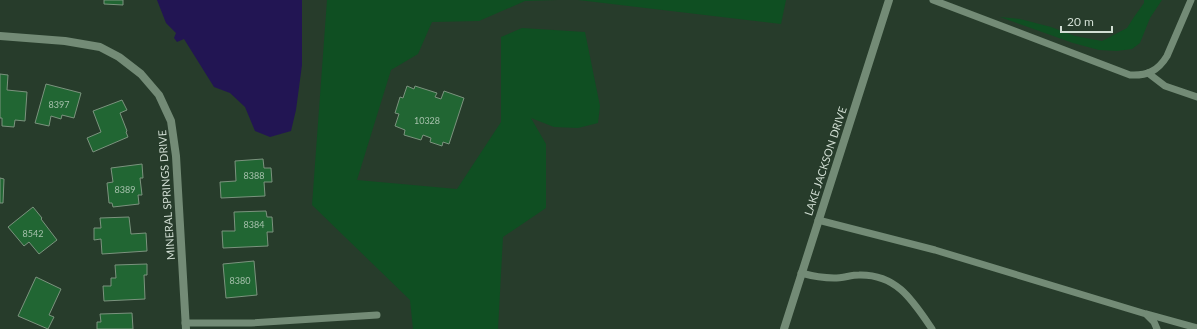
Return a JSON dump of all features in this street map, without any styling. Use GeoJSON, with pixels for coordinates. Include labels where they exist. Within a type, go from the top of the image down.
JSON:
{"type":"FeatureCollection","features":[{"type":"Feature","properties":{"kind":"street","name":"LAKE JACKSON DRIVE"},"geometry":{"type":"LineString","coordinates":[[784,329],[889,0]]}},
{"type":"Feature","properties":{"kind":"street","name":"MINERAL SPRINGS DRIVE"},"geometry":{"type":"LineString","coordinates":[[0,36],[66,41],[100,47],[119,57],[141,74],[158,95],[171,121],[176,156],[186,326]]}},
{"type":"Feature","properties":{"kind":"lane"},"geometry":{"type":"LineString","coordinates":[[934,0],[1130,75],[1142,76],[1153,72],[1162,64],[1167,56],[1191,0]]}},
{"type":"Feature","properties":{"kind":"lane"},"geometry":{"type":"LineString","coordinates":[[1148,73],[1165,86],[1197,97]]}},
{"type":"Feature","properties":{"kind":"lane"},"geometry":{"type":"LineString","coordinates":[[818,220],[935,250],[1197,328]]}},
{"type":"Feature","properties":{"kind":"lane"},"geometry":{"type":"LineString","coordinates":[[801,273],[818,278],[835,278],[859,275],[875,276],[890,281],[906,292],[932,329]]}},
{"type":"Feature","properties":{"kind":"lane"},"geometry":{"type":"LineString","coordinates":[[1146,314],[1154,322],[1157,329]]}},
{"type":"Feature","properties":{"kind":"lane"},"geometry":{"type":"LineString","coordinates":[[186,326],[377,315]]}},
{"type":"Feature","properties":{"kind":"green space"},"geometry":{"type":"Polygon","coordinates":[[[327,0],[557,0],[525,1],[479,21],[432,22],[418,54],[391,70],[357,180],[457,189],[501,122],[501,37],[522,28],[585,32],[600,106],[598,123],[578,128],[554,127],[531,118],[546,144],[546,208],[503,237],[498,329],[413,329],[410,300],[312,205],[327,0]]]}},
{"type":"Feature","properties":{"kind":"green space"},"geometry":{"type":"Polygon","coordinates":[[[578,0],[786,0],[781,24],[578,0]]]}},
{"type":"Feature","properties":{"kind":"green space"},"geometry":{"type":"Polygon","coordinates":[[[1144,0],[1162,0],[1150,18],[1140,43],[1132,49],[1117,51],[1099,50],[1073,43],[1000,17],[1020,19],[1051,27],[1075,36],[1102,41],[1127,28],[1144,3],[1144,0]]]}},
{"type":"Feature","properties":{"kind":"shaded area"},"geometry":{"type":"Polygon","coordinates":[[[157,0],[302,0],[302,65],[296,110],[291,131],[270,137],[255,131],[245,107],[230,93],[214,87],[184,39],[177,42],[174,38],[176,33],[166,23],[157,0]]]}},
{"type":"Feature","properties":{"kind":"building"},"geometry":{"type":"Polygon","coordinates":[[[104,0],[123,0],[123,5],[104,4],[104,0]]]}},
{"type":"Feature","properties":{"kind":"building"},"geometry":{"type":"Polygon","coordinates":[[[0,74],[8,75],[7,90],[27,92],[25,121],[15,120],[14,127],[2,126],[2,118],[0,118],[0,74]]]}},
{"type":"Feature","properties":{"kind":"building"},"geometry":{"type":"Polygon","coordinates":[[[46,84],[81,93],[74,118],[62,115],[61,119],[51,116],[49,126],[35,123],[46,84]]]}},
{"type":"Feature","properties":{"kind":"building"},"geometry":{"type":"Polygon","coordinates":[[[407,86],[414,89],[415,86],[437,93],[435,97],[441,99],[444,91],[464,98],[449,144],[443,142],[442,146],[430,142],[431,138],[423,135],[421,140],[404,135],[405,130],[395,126],[399,114],[395,113],[400,97],[403,98],[407,86]]]}},
{"type":"Feature","properties":{"kind":"building"},"geometry":{"type":"Polygon","coordinates":[[[122,100],[127,110],[120,113],[128,137],[93,152],[87,138],[101,132],[93,111],[122,100]]]}},
{"type":"Feature","properties":{"kind":"building"},"geometry":{"type":"Polygon","coordinates":[[[263,159],[264,168],[271,168],[272,182],[264,182],[265,196],[221,198],[220,182],[236,181],[235,161],[263,159]]]}},
{"type":"Feature","properties":{"kind":"building"},"geometry":{"type":"Polygon","coordinates":[[[142,164],[143,178],[140,178],[142,195],[138,195],[139,204],[113,207],[112,203],[109,203],[107,183],[113,182],[111,168],[142,164]]]}},
{"type":"Feature","properties":{"kind":"building"},"geometry":{"type":"Polygon","coordinates":[[[0,178],[4,179],[3,203],[0,203],[0,178]]]}},
{"type":"Feature","properties":{"kind":"building"},"geometry":{"type":"Polygon","coordinates":[[[33,207],[57,240],[39,254],[29,242],[24,246],[8,227],[33,207]]]}},
{"type":"Feature","properties":{"kind":"building"},"geometry":{"type":"Polygon","coordinates":[[[266,211],[267,217],[272,217],[273,232],[267,232],[268,246],[223,248],[222,231],[235,231],[234,212],[266,211]]]}},
{"type":"Feature","properties":{"kind":"building"},"geometry":{"type":"Polygon","coordinates":[[[129,217],[131,234],[146,233],[147,251],[102,254],[101,239],[94,240],[94,228],[101,228],[100,218],[129,217]]]}},
{"type":"Feature","properties":{"kind":"building"},"geometry":{"type":"Polygon","coordinates":[[[254,261],[257,295],[226,298],[223,264],[254,261]]]}},
{"type":"Feature","properties":{"kind":"building"},"geometry":{"type":"Polygon","coordinates":[[[147,264],[147,275],[144,275],[145,299],[104,301],[103,286],[111,286],[111,278],[116,278],[115,265],[147,264]]]}},
{"type":"Feature","properties":{"kind":"building"},"geometry":{"type":"Polygon","coordinates":[[[36,277],[61,289],[49,315],[54,317],[48,329],[18,316],[36,277]]]}},
{"type":"Feature","properties":{"kind":"building"},"geometry":{"type":"Polygon","coordinates":[[[132,313],[133,329],[97,329],[97,322],[101,322],[100,314],[132,313]]]}}]}
